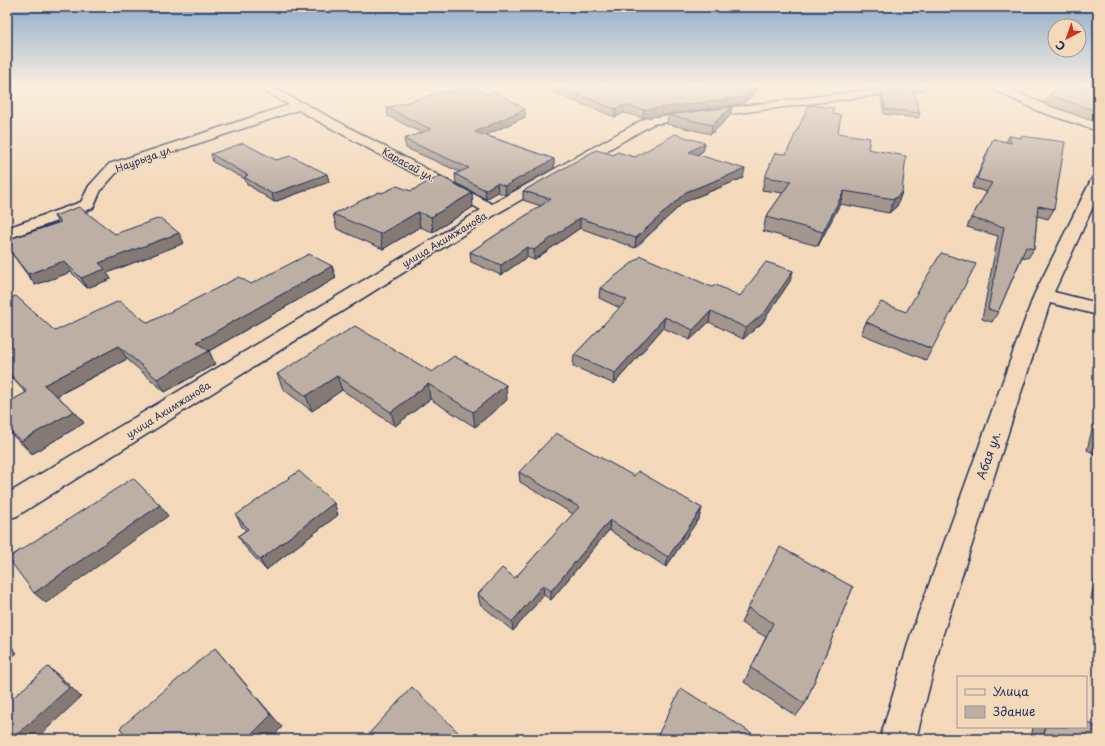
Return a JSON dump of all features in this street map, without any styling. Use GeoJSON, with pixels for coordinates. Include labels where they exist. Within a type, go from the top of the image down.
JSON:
{"type":"FeatureCollection","features":[{"type":"Feature","properties":{"kind":"street","name":"Наурыза ул."},"geometry":{"type":"LineString","coordinates":[[7,234],[88,205],[94,189],[114,167],[253,121]]}},
{"type":"Feature","properties":{"kind":"street","name":"Карасай ул."},"geometry":{"type":"LineString","coordinates":[[330,121],[492,210]]}},
{"type":"Feature","properties":{"kind":"street","name":"улица Акимжанова"},"geometry":{"type":"LineString","coordinates":[[7,508],[492,210],[651,121]]}},
{"type":"Feature","properties":{"kind":"street"},"geometry":{"type":"LineString","coordinates":[[1080,121],[1098,127]]}},
{"type":"Feature","properties":{"kind":"street","name":"Абая ул."},"geometry":{"type":"LineString","coordinates":[[898,739],[926,637],[1043,295],[1098,180]]}},
{"type":"Feature","properties":{"kind":"street"},"geometry":{"type":"LineString","coordinates":[[1043,295],[1098,309]]}},
{"type":"Feature","properties":{"kind":"building"},"geometry":{"type":"Polygon","coordinates":[[[414,121],[499,121],[475,132],[554,159],[505,186],[497,183],[485,190],[455,174],[469,168],[404,139],[431,129],[414,121]]]}},
{"type":"Feature","properties":{"kind":"building"},"geometry":{"type":"Polygon","coordinates":[[[694,121],[717,121],[712,125],[694,121]]]}},
{"type":"Feature","properties":{"kind":"building"},"geometry":{"type":"Polygon","coordinates":[[[802,121],[840,121],[838,133],[870,138],[868,149],[906,156],[902,192],[894,199],[844,191],[823,232],[766,217],[791,181],[765,177],[775,153],[786,154],[802,121]]]}},
{"type":"Feature","properties":{"kind":"building"},"geometry":{"type":"Polygon","coordinates":[[[675,134],[705,143],[689,152],[745,169],[686,192],[636,238],[580,218],[534,250],[527,247],[501,265],[470,252],[551,199],[523,191],[596,150],[614,155],[617,152],[635,157],[675,134]]]}},
{"type":"Feature","properties":{"kind":"building"},"geometry":{"type":"Polygon","coordinates":[[[1009,136],[1021,138],[1021,136],[1065,142],[1054,209],[1038,206],[1034,249],[1026,247],[998,312],[988,309],[1004,227],[971,218],[992,183],[977,179],[993,139],[1011,143],[1009,136]]]}},
{"type":"Feature","properties":{"kind":"building"},"geometry":{"type":"Polygon","coordinates":[[[243,143],[276,160],[291,156],[327,174],[272,194],[244,177],[248,175],[211,154],[243,143]]]}},
{"type":"Feature","properties":{"kind":"building"},"geometry":{"type":"Polygon","coordinates":[[[440,176],[472,193],[431,217],[418,212],[380,234],[333,214],[379,192],[382,193],[397,186],[411,191],[440,176]]]}},
{"type":"Feature","properties":{"kind":"building"},"geometry":{"type":"Polygon","coordinates":[[[79,207],[115,234],[160,218],[179,233],[99,263],[105,269],[81,278],[64,261],[28,274],[7,247],[7,240],[61,222],[54,216],[79,207]]]}},
{"type":"Feature","properties":{"kind":"building"},"geometry":{"type":"Polygon","coordinates":[[[941,253],[976,264],[932,349],[866,322],[881,302],[906,312],[941,253]]]}},
{"type":"Feature","properties":{"kind":"building"},"geometry":{"type":"Polygon","coordinates":[[[309,254],[332,266],[197,342],[209,351],[157,379],[119,346],[44,385],[74,411],[21,441],[7,428],[7,403],[27,392],[7,371],[7,299],[16,296],[55,331],[119,301],[148,323],[239,277],[251,284],[309,254]]]}},
{"type":"Feature","properties":{"kind":"building"},"geometry":{"type":"Polygon","coordinates":[[[641,256],[712,287],[716,285],[740,296],[766,262],[793,271],[765,312],[746,328],[711,311],[693,330],[665,317],[615,373],[574,355],[627,300],[600,288],[641,256]]]}},
{"type":"Feature","properties":{"kind":"building"},"geometry":{"type":"Polygon","coordinates":[[[355,326],[432,372],[454,356],[506,385],[473,412],[428,384],[391,412],[337,376],[306,396],[277,374],[355,326]]]}},
{"type":"Feature","properties":{"kind":"building"},"geometry":{"type":"Polygon","coordinates":[[[556,433],[634,476],[638,471],[702,508],[668,557],[610,520],[551,591],[543,585],[512,622],[478,594],[502,568],[515,578],[579,507],[519,472],[556,433]]]}},
{"type":"Feature","properties":{"kind":"building"},"geometry":{"type":"Polygon","coordinates":[[[299,471],[334,503],[260,560],[238,536],[248,529],[236,515],[299,471]]]}},
{"type":"Feature","properties":{"kind":"building"},"geometry":{"type":"Polygon","coordinates":[[[133,478],[160,505],[34,593],[8,558],[133,478]]]}},
{"type":"Feature","properties":{"kind":"building"},"geometry":{"type":"Polygon","coordinates":[[[780,547],[853,587],[805,704],[751,668],[773,623],[748,608],[780,547]]]}},
{"type":"Feature","properties":{"kind":"building"},"geometry":{"type":"Polygon","coordinates":[[[215,648],[271,715],[247,739],[128,739],[120,728],[215,648]]]}},
{"type":"Feature","properties":{"kind":"building"},"geometry":{"type":"Polygon","coordinates":[[[48,667],[69,688],[12,739],[7,739],[7,703],[48,667]]]}},
{"type":"Feature","properties":{"kind":"building"},"geometry":{"type":"Polygon","coordinates":[[[412,687],[465,739],[364,739],[412,687]]]}},
{"type":"Feature","properties":{"kind":"building"},"geometry":{"type":"Polygon","coordinates":[[[681,688],[761,739],[656,739],[681,688]]]}},
{"type":"Feature","properties":{"kind":"building"},"geometry":{"type":"Polygon","coordinates":[[[1087,722],[1098,728],[1098,739],[1055,739],[1044,733],[1045,728],[1087,728],[1087,722]]]}}]}
